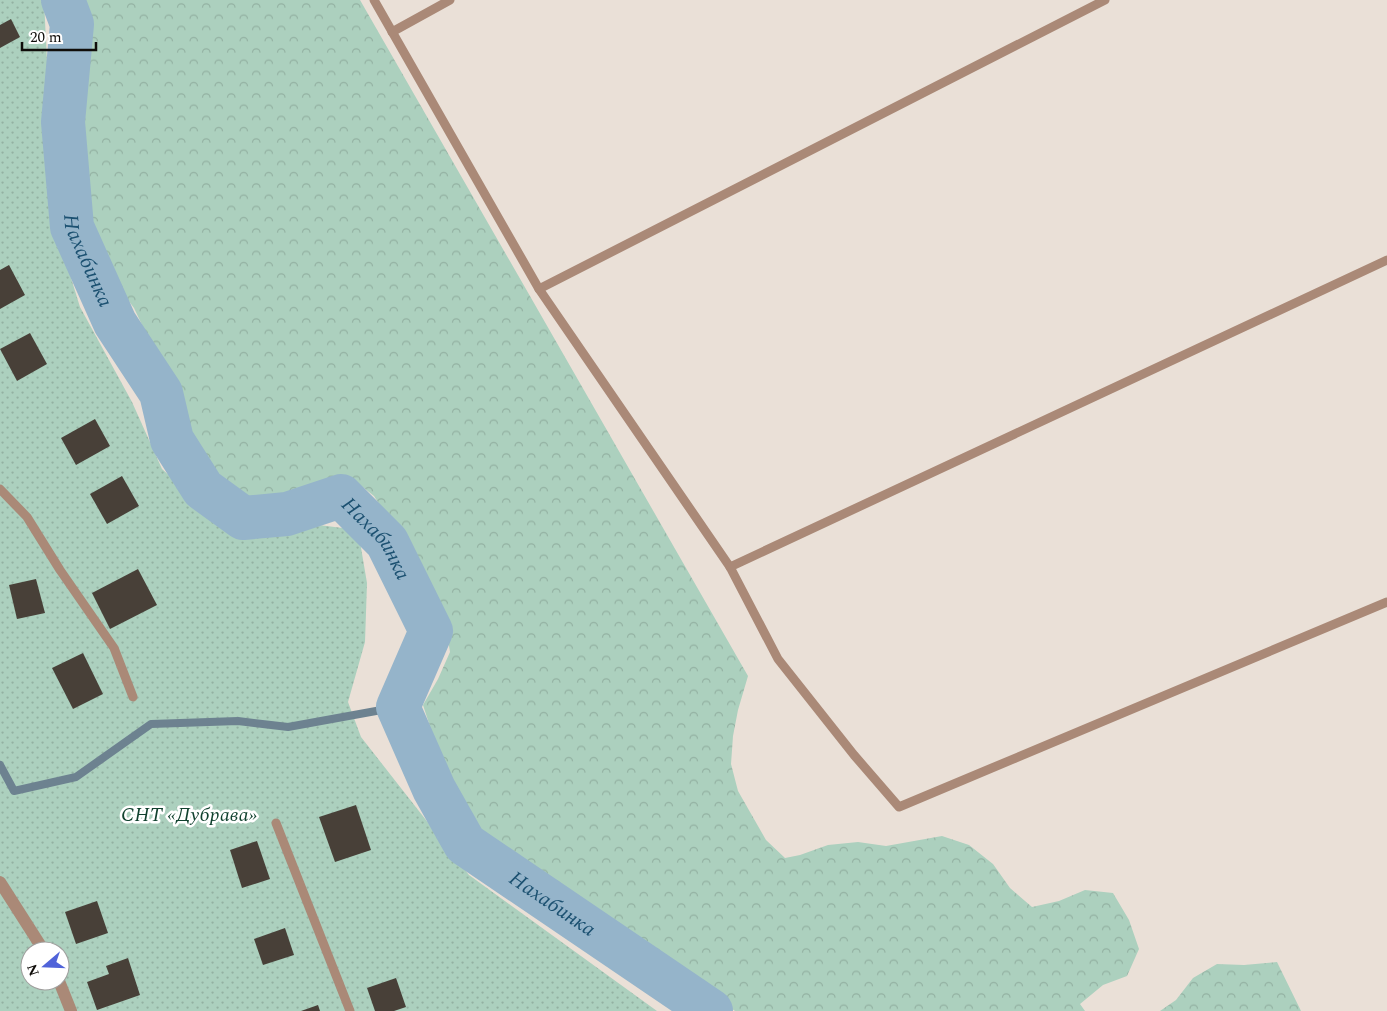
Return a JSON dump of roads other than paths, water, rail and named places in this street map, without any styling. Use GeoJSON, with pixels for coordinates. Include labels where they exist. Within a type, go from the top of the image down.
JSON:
{"type":"FeatureCollection","features":[{"type":"Feature","properties":{"kind":"street"},"geometry":{"type":"LineString","coordinates":[[0,882],[38,941]]}},
{"type":"Feature","properties":{"kind":"street"},"geometry":{"type":"LineString","coordinates":[[63,991],[70,1011]]}},
{"type":"Feature","properties":{"kind":"lane"},"geometry":{"type":"LineString","coordinates":[[374,0],[539,289],[730,567],[778,659],[854,755],[899,807],[1387,602]]}},
{"type":"Feature","properties":{"kind":"lane"},"geometry":{"type":"LineString","coordinates":[[392,32],[450,0]]}},
{"type":"Feature","properties":{"kind":"lane"},"geometry":{"type":"LineString","coordinates":[[539,289],[1105,0]]}},
{"type":"Feature","properties":{"kind":"lane"},"geometry":{"type":"LineString","coordinates":[[730,567],[1387,260]]}},
{"type":"Feature","properties":{"kind":"lane"},"geometry":{"type":"LineString","coordinates":[[0,489],[27,518],[114,648],[133,697]]}},
{"type":"Feature","properties":{"kind":"lane"},"geometry":{"type":"LineString","coordinates":[[276,823],[350,1011]]}},
{"type":"Feature","properties":{"kind":"waterway","name":"Нахабинка"},"geometry":{"type":"LineString","coordinates":[[63,0],[72,24],[63,122],[72,227],[115,323],[161,393],[172,440],[203,489],[243,518],[287,514],[341,496],[387,542],[431,631],[398,707],[434,789],[465,844],[711,1011]]}},
{"type":"Feature","properties":{"kind":"waterway"},"geometry":{"type":"LineString","coordinates":[[0,765],[14,791],[76,777],[151,724],[238,721],[288,727],[398,707]]}},
{"type":"Feature","properties":{"kind":"park label","name":"СНТ «Дубрава»"},"geometry":{"type":"Point","coordinates":[189,814]}}]}
